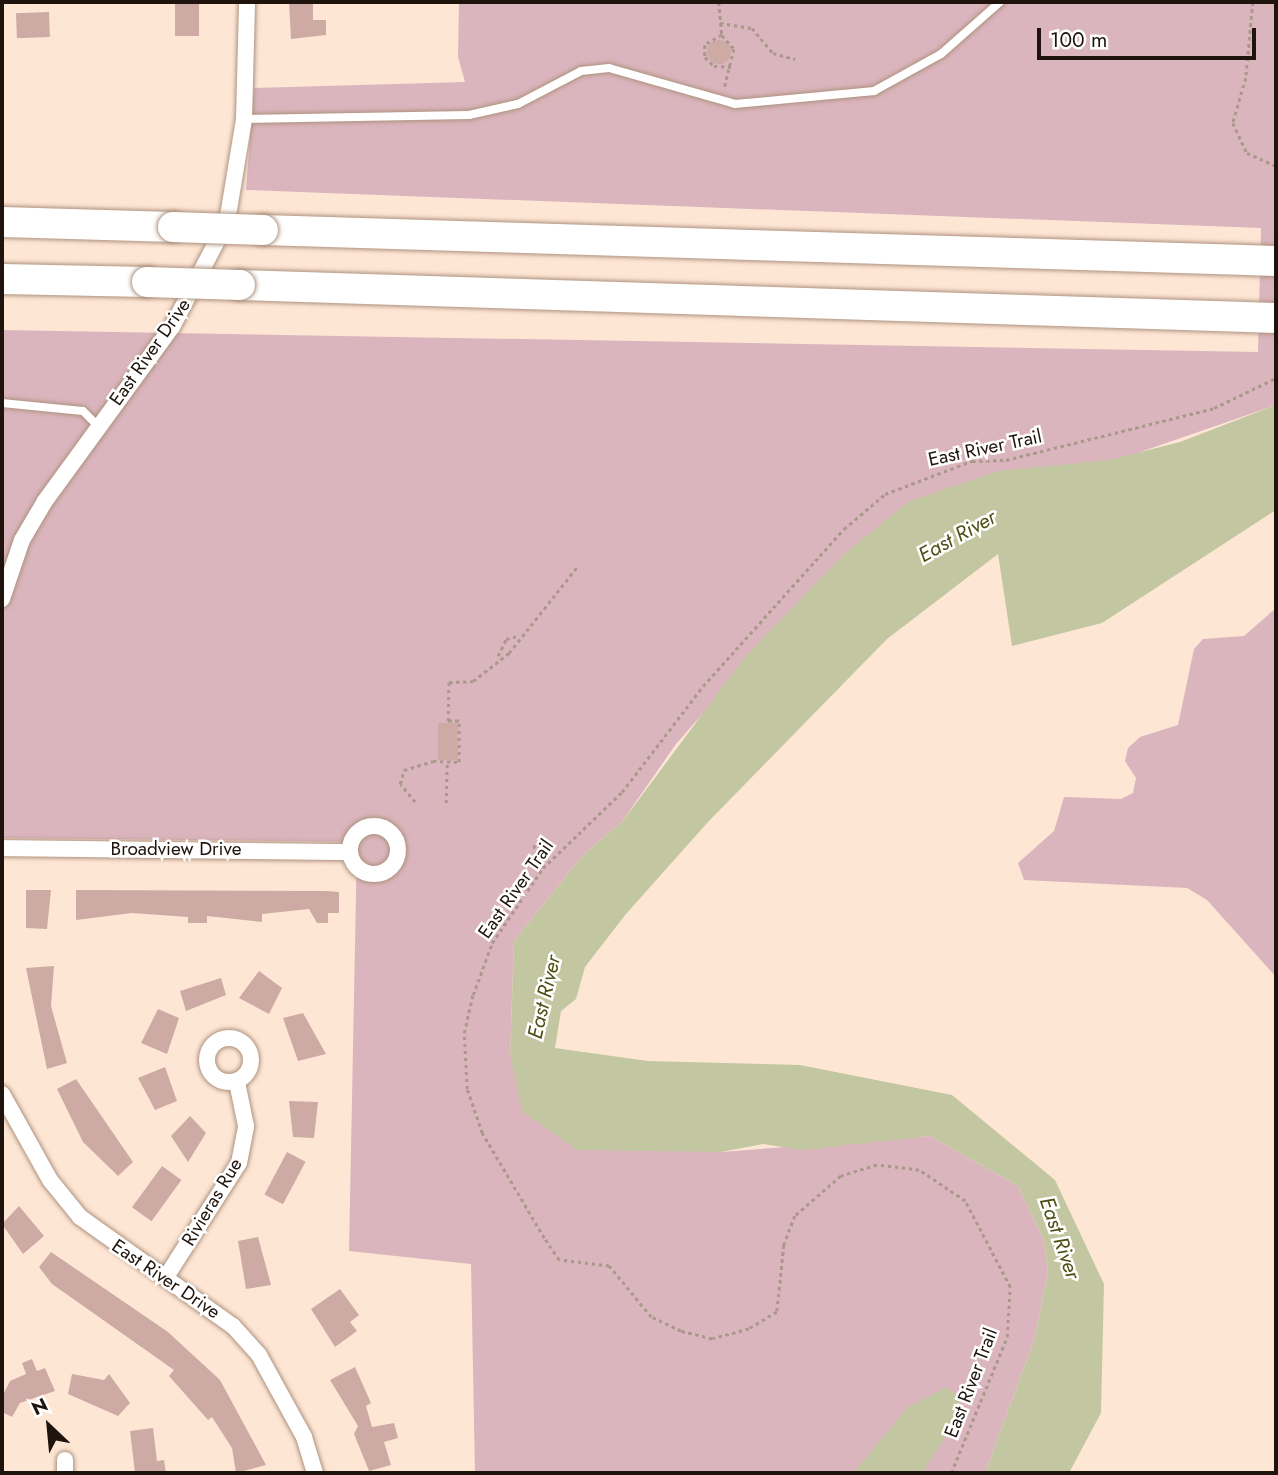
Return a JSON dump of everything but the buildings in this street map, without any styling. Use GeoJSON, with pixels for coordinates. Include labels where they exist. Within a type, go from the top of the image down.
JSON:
{"type":"FeatureCollection","features":[{"type":"Feature","properties":{"kind":"highway"},"geometry":{"type":"LineString","coordinates":[[2,222],[1276,261]]}},
{"type":"Feature","properties":{"kind":"highway"},"geometry":{"type":"LineString","coordinates":[[2,279],[1276,318]]}},
{"type":"Feature","properties":{"kind":"street","name":"East River Drive"},"geometry":{"type":"LineString","coordinates":[[2,599],[22,540],[98,426],[172,327],[210,262],[227,222],[244,119],[247,2]]}},
{"type":"Feature","properties":{"kind":"street","name":"Broadview Drive"},"geometry":{"type":"LineString","coordinates":[[2,849],[350,852]]}},
{"type":"Feature","properties":{"kind":"street","name":"Rivieras Rue"},"geometry":{"type":"LineString","coordinates":[[166,1277],[239,1163],[246,1126],[237,1082]]}},
{"type":"Feature","properties":{"kind":"street","name":"East River Drive"},"geometry":{"type":"LineString","coordinates":[[4,1104],[80,1217],[233,1326],[259,1355],[304,1437],[315,1473]]}},
{"type":"Feature","properties":{"kind":"lane"},"geometry":{"type":"LineString","coordinates":[[244,119],[469,115],[518,104],[581,71],[609,68],[721,101],[778,102],[897,83],[965,36],[1000,2]]}},
{"type":"Feature","properties":{"kind":"lane"},"geometry":{"type":"LineString","coordinates":[[2,403],[83,411],[98,426]]}},
{"type":"Feature","properties":{"kind":"path"},"geometry":{"type":"LineString","coordinates":[[719,2],[722,35],[734,49],[721,101]]}},
{"type":"Feature","properties":{"kind":"path"},"geometry":{"type":"LineString","coordinates":[[1253,2],[1246,78],[1233,123],[1247,153],[1276,166]]}},
{"type":"Feature","properties":{"kind":"path"},"geometry":{"type":"LineString","coordinates":[[720,23],[752,28],[773,52],[795,59]]}},
{"type":"Feature","properties":{"kind":"path"},"geometry":{"type":"LineString","coordinates":[[722,35],[705,45],[705,57],[715,66],[731,67]]}},
{"type":"Feature","properties":{"kind":"path","name":"East River Trail"},"geometry":{"type":"LineString","coordinates":[[951,1473],[1007,1337],[1010,1287],[965,1201],[919,1170],[877,1165],[841,1176],[814,1194],[795,1216],[784,1245],[777,1312],[748,1329],[712,1339],[651,1317],[610,1266],[559,1260],[482,1133],[467,1089],[464,1034],[492,943],[543,868],[622,792],[702,686],[817,558],[885,494],[972,461],[1006,460],[1214,408],[1276,378]]}},
{"type":"Feature","properties":{"kind":"path"},"geometry":{"type":"LineString","coordinates":[[415,802],[400,775],[447,761],[459,762],[460,722],[448,721],[449,682],[473,681],[498,656],[514,647],[517,636],[577,567]]}},
{"type":"Feature","properties":{"kind":"path"},"geometry":{"type":"LineString","coordinates":[[498,656],[506,639],[517,636]]}},
{"type":"Feature","properties":{"kind":"path"},"geometry":{"type":"LineString","coordinates":[[446,803],[447,761]]}},
{"type":"Feature","properties":{"kind":"path"},"geometry":{"type":"LineString","coordinates":[[534,845],[543,868]]}},
{"type":"Feature","properties":{"kind":"shaded area"},"geometry":{"type":"Polygon","coordinates":[[[459,2],[1276,2],[1276,405],[843,555],[676,744],[622,822],[584,854],[514,941],[510,1056],[721,1152],[930,1136],[1018,1186],[1044,1240],[1048,1271],[1035,1338],[985,1473],[475,1473],[471,1264],[349,1251],[357,842],[2,838],[2,330],[1258,352],[1261,228],[246,190],[254,88],[465,82],[458,57],[459,2]]]}},
{"type":"Feature","properties":{"kind":"shaded area"},"geometry":{"type":"Polygon","coordinates":[[[1276,608],[1276,977],[1207,900],[1187,888],[1024,880],[1018,863],[1054,831],[1064,797],[1121,799],[1133,793],[1136,778],[1125,761],[1128,748],[1140,737],[1178,725],[1194,649],[1203,639],[1244,636],[1276,608]]]}},
{"type":"Feature","properties":{"kind":"water","name":"East River"},"geometry":{"type":"Polygon","coordinates":[[[1276,405],[1276,510],[1102,623],[1012,646],[998,554],[887,639],[708,822],[626,914],[585,967],[576,999],[561,1011],[555,1048],[648,1061],[800,1065],[952,1095],[1055,1180],[1104,1284],[1101,1413],[1069,1473],[985,1473],[1035,1338],[1048,1271],[1044,1240],[1018,1186],[930,1136],[802,1150],[763,1144],[721,1152],[577,1150],[523,1112],[510,1056],[514,941],[584,854],[622,822],[744,658],[843,555],[908,502],[998,471],[1109,460],[1180,442],[1276,405]]]}},
{"type":"Feature","properties":{"kind":"water"},"geometry":{"type":"Polygon","coordinates":[[[946,1387],[959,1397],[959,1416],[922,1473],[853,1473],[907,1408],[946,1387]]]}}]}
